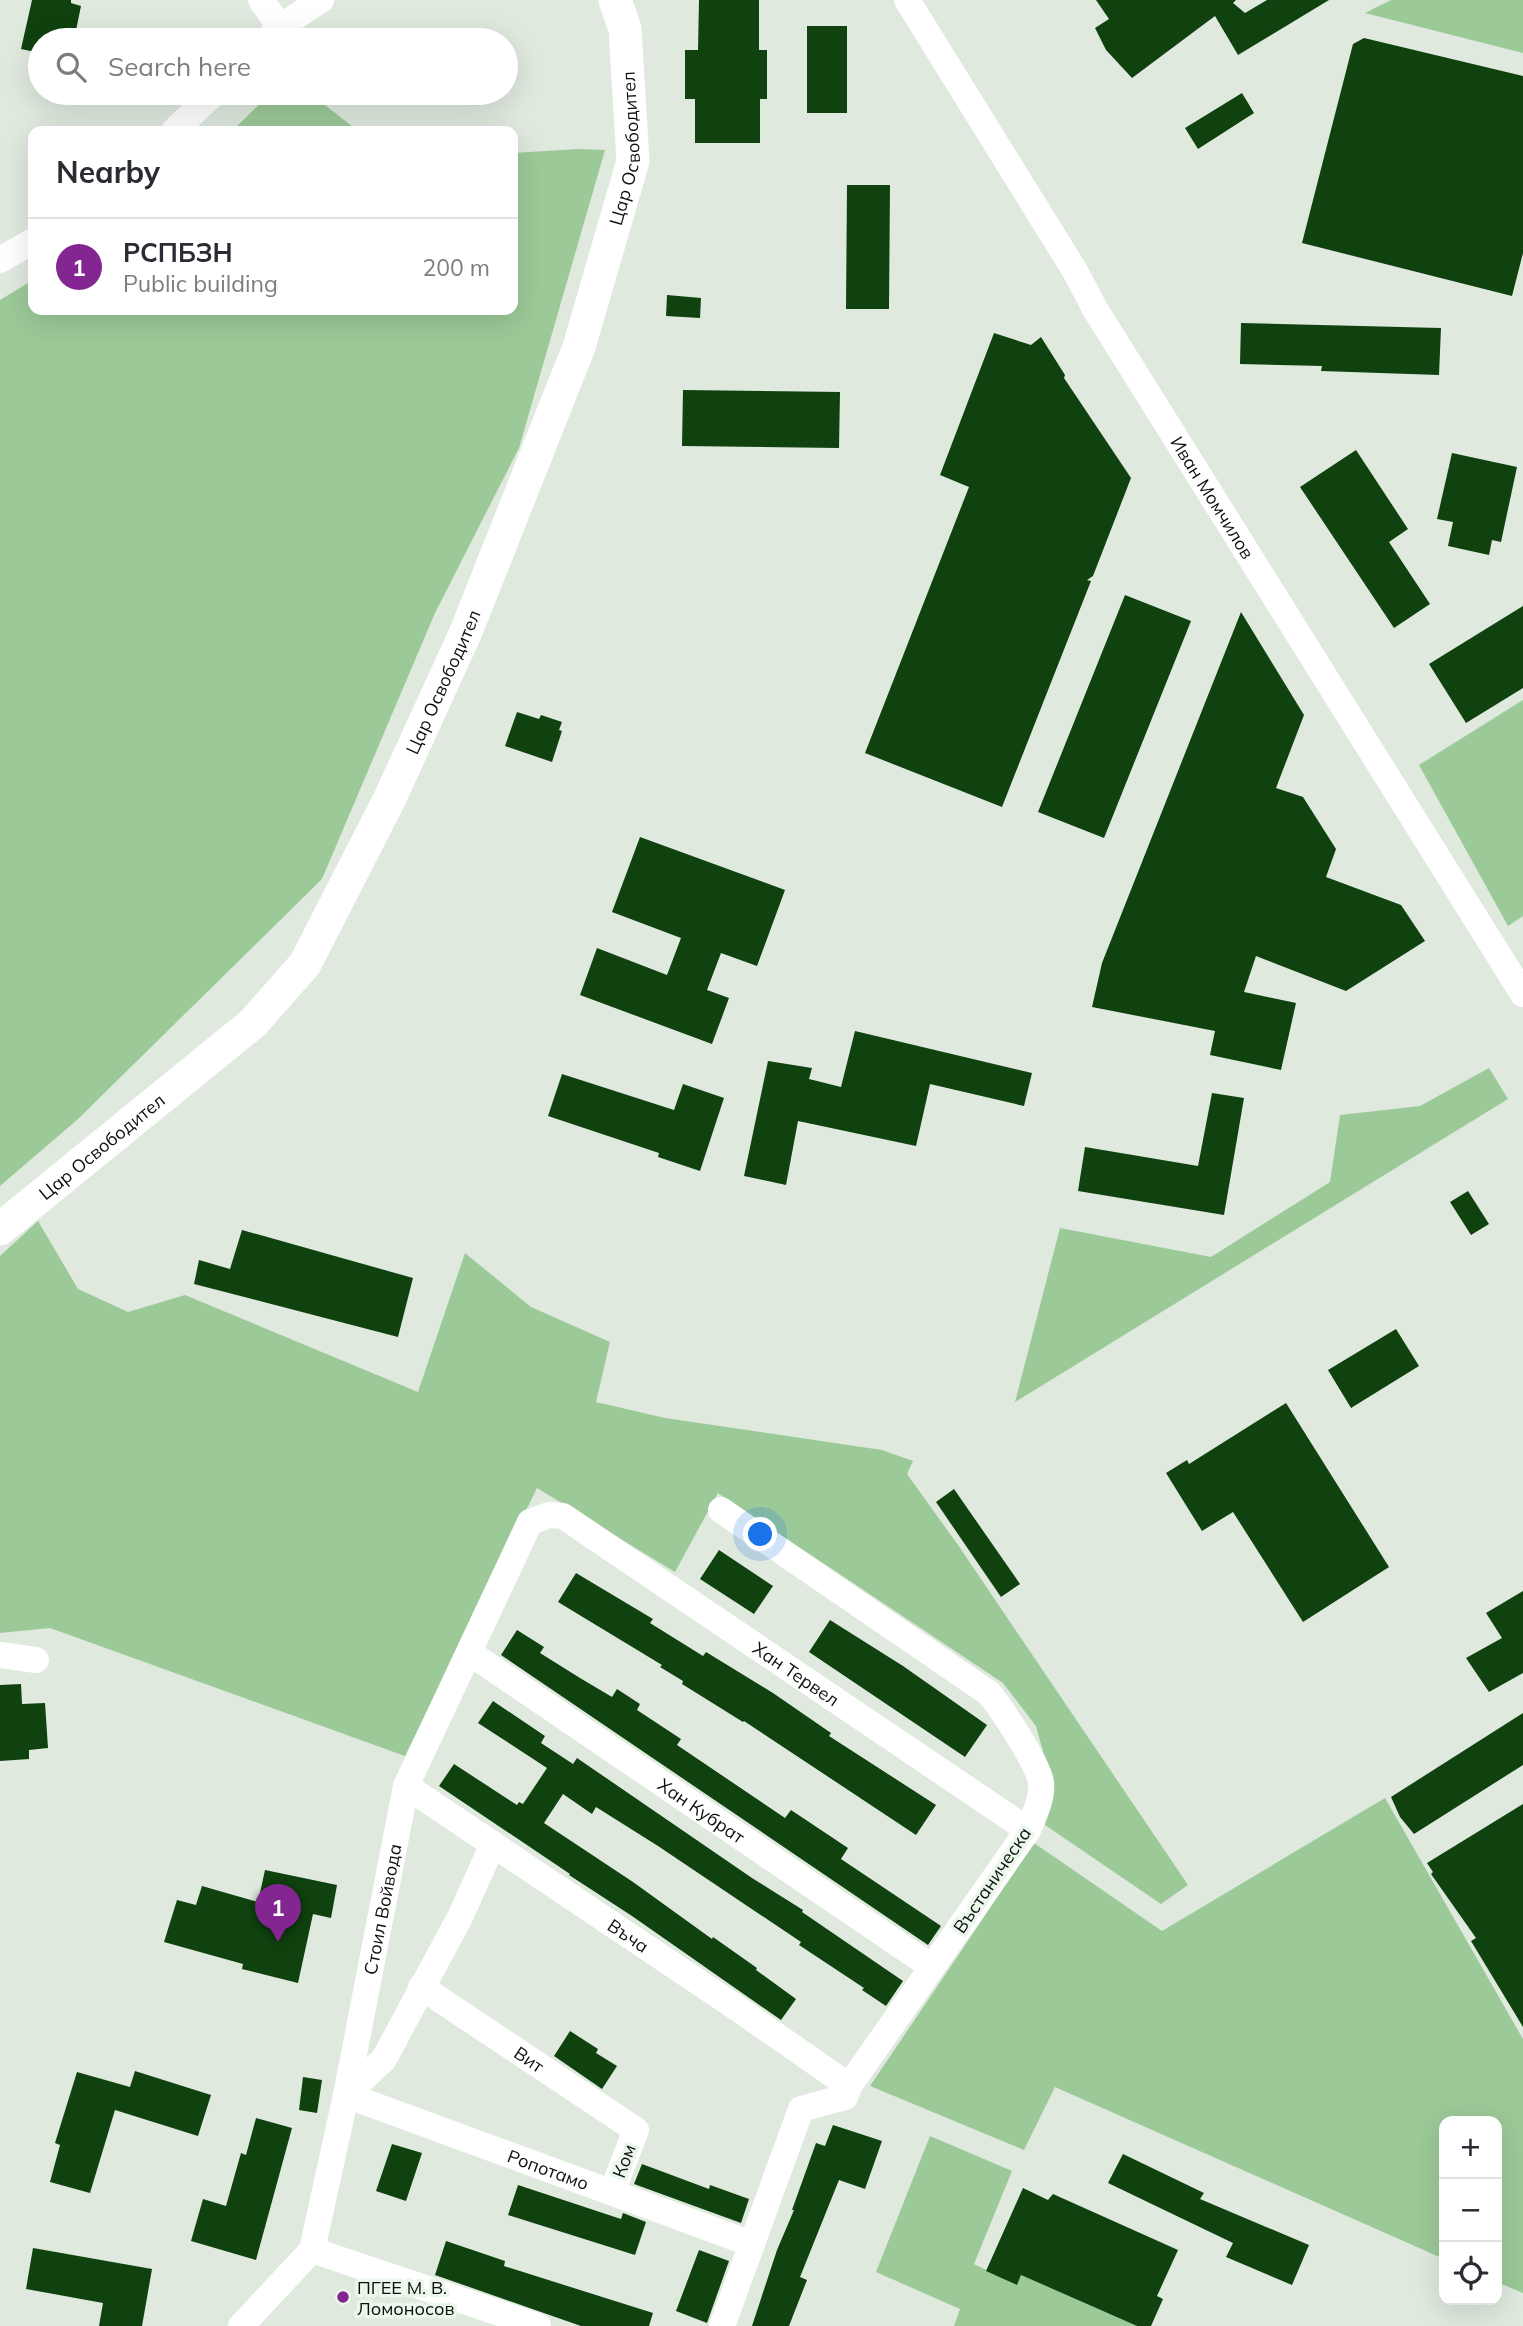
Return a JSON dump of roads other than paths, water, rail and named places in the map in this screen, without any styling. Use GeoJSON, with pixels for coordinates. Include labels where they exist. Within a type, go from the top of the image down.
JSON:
{"type":"FeatureCollection","features":[{"type":"Feature","properties":{"kind":"main road","name":"Цар Освободител"},"geometry":{"type":"LineString","coordinates":[[0,1229],[253,1023],[304,964],[388,800],[465,634],[579,348],[633,161],[625,29],[615,0]]}},
{"type":"Feature","properties":{"kind":"street"},"geometry":{"type":"LineString","coordinates":[[261,0],[271,28]]}},
{"type":"Feature","properties":{"kind":"street"},"geometry":{"type":"LineString","coordinates":[[281,28],[321,0]]}},
{"type":"Feature","properties":{"kind":"street","name":"Иван Момчилов"},"geometry":{"type":"LineString","coordinates":[[907,0],[1068,260],[1095,309],[1523,994]]}},
{"type":"Feature","properties":{"kind":"street"},"geometry":{"type":"LineString","coordinates":[[179,126],[201,105]]}},
{"type":"Feature","properties":{"kind":"street"},"geometry":{"type":"LineString","coordinates":[[0,260],[28,244]]}},
{"type":"Feature","properties":{"kind":"street","name":"Въстаническа"},"geometry":{"type":"LineString","coordinates":[[721,1510],[990,1694],[1011,1724],[1041,1782],[1038,1808],[1028,1830],[849,2086],[845,2097],[801,2109],[722,2326]]}},
{"type":"Feature","properties":{"kind":"street","name":"Стоил Войвода"},"geometry":{"type":"LineString","coordinates":[[312,2250],[346,2095],[406,1786],[530,1522],[549,1515],[563,1516]]}},
{"type":"Feature","properties":{"kind":"street","name":"Хан Тервел"},"geometry":{"type":"LineString","coordinates":[[563,1516],[1028,1830]]}},
{"type":"Feature","properties":{"kind":"street","name":"Хан Кубрат"},"geometry":{"type":"LineString","coordinates":[[470,1653],[932,1967]]}},
{"type":"Feature","properties":{"kind":"street"},"geometry":{"type":"LineString","coordinates":[[0,1655],[36,1660]]}},
{"type":"Feature","properties":{"kind":"street","name":"Въча"},"geometry":{"type":"LineString","coordinates":[[406,1786],[849,2086]]}},
{"type":"Feature","properties":{"kind":"street"},"geometry":{"type":"LineString","coordinates":[[346,2095],[384,2059],[460,1917],[493,1844]]}},
{"type":"Feature","properties":{"kind":"street","name":"Вит"},"geometry":{"type":"LineString","coordinates":[[421,1987],[636,2130]]}},
{"type":"Feature","properties":{"kind":"street","name":"Ропотамо"},"geometry":{"type":"LineString","coordinates":[[346,2095],[752,2244]]}},
{"type":"Feature","properties":{"kind":"street","name":"Ком"},"geometry":{"type":"LineString","coordinates":[[612,2192],[636,2130]]}},
{"type":"Feature","properties":{"kind":"street"},"geometry":{"type":"LineString","coordinates":[[241,2326],[312,2250],[538,2326]]}},
{"type":"Feature","properties":{"kind":"place","name":"РСПБЗН"},"geometry":{"type":"Point","coordinates":[278,1942]}},
{"type":"Feature","properties":{"kind":"place","name":"ПГЕЕ М. В. Ломоносов"},"geometry":{"type":"Point","coordinates":[343,2297]}}]}
